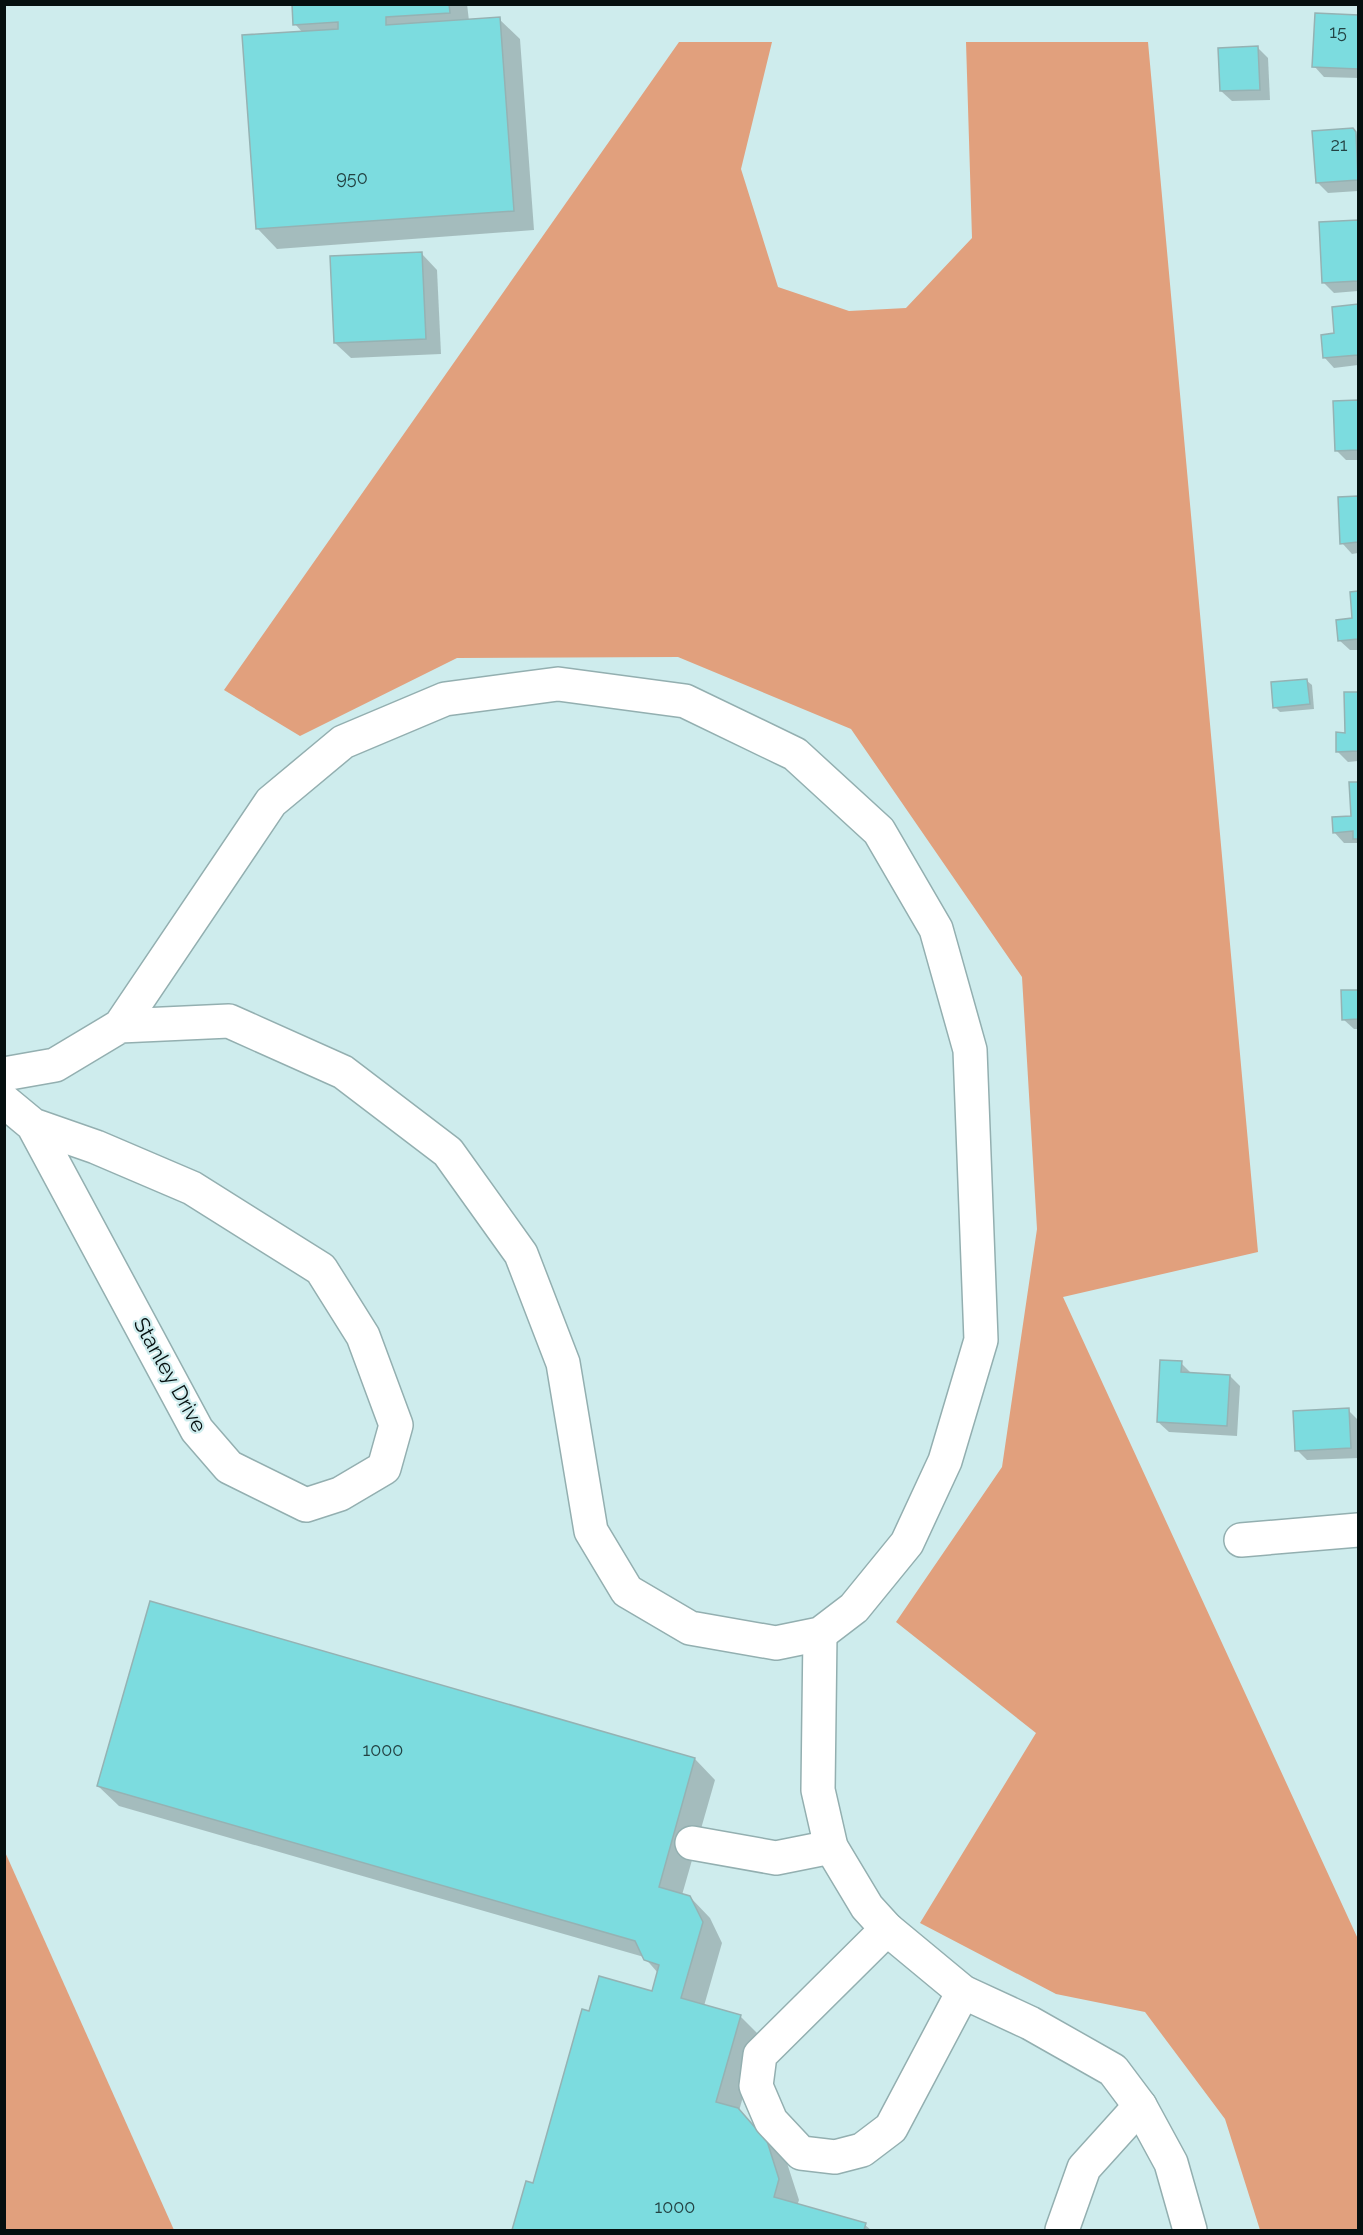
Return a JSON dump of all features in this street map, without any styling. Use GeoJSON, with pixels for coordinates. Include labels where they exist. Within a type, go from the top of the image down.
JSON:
{"type":"FeatureCollection","features":[{"type":"Feature","properties":{"kind":"street"},"geometry":{"type":"LineString","coordinates":[[4,1074],[55,1065],[120,1026],[271,802],[343,742],[445,699],[558,684],[685,701],[795,754],[879,831],[936,929],[970,1050],[981,1340],[945,1461],[907,1543],[854,1608],[820,1634],[776,1643],[690,1628],[627,1591],[591,1531],[563,1363],[521,1254],[448,1152],[343,1072],[229,1022],[120,1026]]}},
{"type":"Feature","properties":{"kind":"street","name":"Stanley Drive"},"geometry":{"type":"LineString","coordinates":[[4,1101],[33,1125],[96,1147],[192,1188],[321,1269],[363,1336],[396,1425],[384,1468],[340,1494],[306,1505],[229,1467],[197,1430],[33,1125]]}},
{"type":"Feature","properties":{"kind":"street"},"geometry":{"type":"LineString","coordinates":[[1241,1540],[1359,1530]]}},
{"type":"Feature","properties":{"kind":"street"},"geometry":{"type":"LineString","coordinates":[[820,1634],[818,1790],[831,1847],[867,1907],[887,1929],[963,1992],[1030,2023],[1113,2070],[1140,2106],[1171,2163],[1190,2230]]}},
{"type":"Feature","properties":{"kind":"street"},"geometry":{"type":"LineString","coordinates":[[692,1843],[776,1858],[831,1847]]}},
{"type":"Feature","properties":{"kind":"street"},"geometry":{"type":"LineString","coordinates":[[887,1929],[760,2055],[756,2086],[771,2121],[801,2153],[835,2157],[862,2150],[891,2128],[963,1992]]}},
{"type":"Feature","properties":{"kind":"street"},"geometry":{"type":"LineString","coordinates":[[1062,2230],[1084,2168],[1140,2106]]}},
{"type":"Feature","properties":{"kind":"shaded area"},"geometry":{"type":"Polygon","coordinates":[[[679,42],[772,42],[741,169],[778,287],[849,311],[906,308],[972,238],[966,42],[1148,42],[1258,1252],[1063,1297],[1358,1939],[1358,2230],[1260,2230],[1225,2119],[1145,2012],[1056,1994],[920,1923],[1036,1733],[896,1622],[1002,1467],[1037,1229],[1022,977],[851,729],[678,657],[457,658],[300,736],[224,690],[679,42]]]}},
{"type":"Feature","properties":{"kind":"shaded area"},"geometry":{"type":"Polygon","coordinates":[[[5,1852],[174,2230],[5,2230],[5,1852]]]}},
{"type":"Feature","properties":{"kind":"building"},"geometry":{"type":"Polygon","coordinates":[[[292,4],[449,4],[450,13],[386,17],[386,25],[500,17],[514,211],[256,229],[242,35],[338,29],[338,22],[293,25],[292,4]]]}},
{"type":"Feature","properties":{"kind":"building"},"geometry":{"type":"Polygon","coordinates":[[[1315,13],[1358,15],[1358,69],[1312,67],[1315,13]]]}},
{"type":"Feature","properties":{"kind":"building"},"geometry":{"type":"Polygon","coordinates":[[[1258,46],[1260,90],[1220,91],[1218,48],[1258,46]]]}},
{"type":"Feature","properties":{"kind":"building"},"geometry":{"type":"Polygon","coordinates":[[[1353,128],[1356,132],[1358,180],[1316,183],[1312,131],[1353,128]]]}},
{"type":"Feature","properties":{"kind":"building"},"geometry":{"type":"Polygon","coordinates":[[[1358,220],[1358,281],[1322,283],[1319,222],[1358,220]]]}},
{"type":"Feature","properties":{"kind":"building"},"geometry":{"type":"Polygon","coordinates":[[[422,252],[426,339],[334,343],[330,256],[422,252]]]}},
{"type":"Feature","properties":{"kind":"building"},"geometry":{"type":"Polygon","coordinates":[[[1358,304],[1358,355],[1323,358],[1321,335],[1334,333],[1332,307],[1358,304]]]}},
{"type":"Feature","properties":{"kind":"building"},"geometry":{"type":"Polygon","coordinates":[[[1358,400],[1358,450],[1335,451],[1333,401],[1358,400]]]}},
{"type":"Feature","properties":{"kind":"building"},"geometry":{"type":"Polygon","coordinates":[[[1358,496],[1358,542],[1340,544],[1338,497],[1358,496]]]}},
{"type":"Feature","properties":{"kind":"building"},"geometry":{"type":"Polygon","coordinates":[[[1358,591],[1358,639],[1338,641],[1336,620],[1352,618],[1350,592],[1358,591]]]}},
{"type":"Feature","properties":{"kind":"building"},"geometry":{"type":"Polygon","coordinates":[[[1307,679],[1310,704],[1273,708],[1271,682],[1307,679]]]}},
{"type":"Feature","properties":{"kind":"building"},"geometry":{"type":"Polygon","coordinates":[[[1344,692],[1358,692],[1358,751],[1336,752],[1336,732],[1345,733],[1344,692]]]}},
{"type":"Feature","properties":{"kind":"building"},"geometry":{"type":"Polygon","coordinates":[[[1349,782],[1358,782],[1358,839],[1353,839],[1353,831],[1333,833],[1332,817],[1351,816],[1349,782]]]}},
{"type":"Feature","properties":{"kind":"building"},"geometry":{"type":"Polygon","coordinates":[[[1341,990],[1358,990],[1358,1019],[1342,1020],[1341,990]]]}},
{"type":"Feature","properties":{"kind":"building"},"geometry":{"type":"Polygon","coordinates":[[[1160,1360],[1182,1361],[1181,1372],[1230,1375],[1227,1426],[1157,1422],[1160,1360]]]}},
{"type":"Feature","properties":{"kind":"building"},"geometry":{"type":"Polygon","coordinates":[[[1349,1408],[1351,1448],[1295,1451],[1293,1411],[1349,1408]]]}},
{"type":"Feature","properties":{"kind":"building"},"geometry":{"type":"Polygon","coordinates":[[[150,1601],[695,1758],[659,1887],[690,1896],[703,1922],[681,1998],[741,2015],[716,2102],[738,2108],[767,2141],[779,2179],[774,2197],[866,2223],[864,2230],[512,2230],[526,2181],[533,2183],[582,2009],[589,2011],[599,1976],[652,1991],[659,1965],[644,1960],[635,1941],[97,1786],[150,1601]]]}}]}
